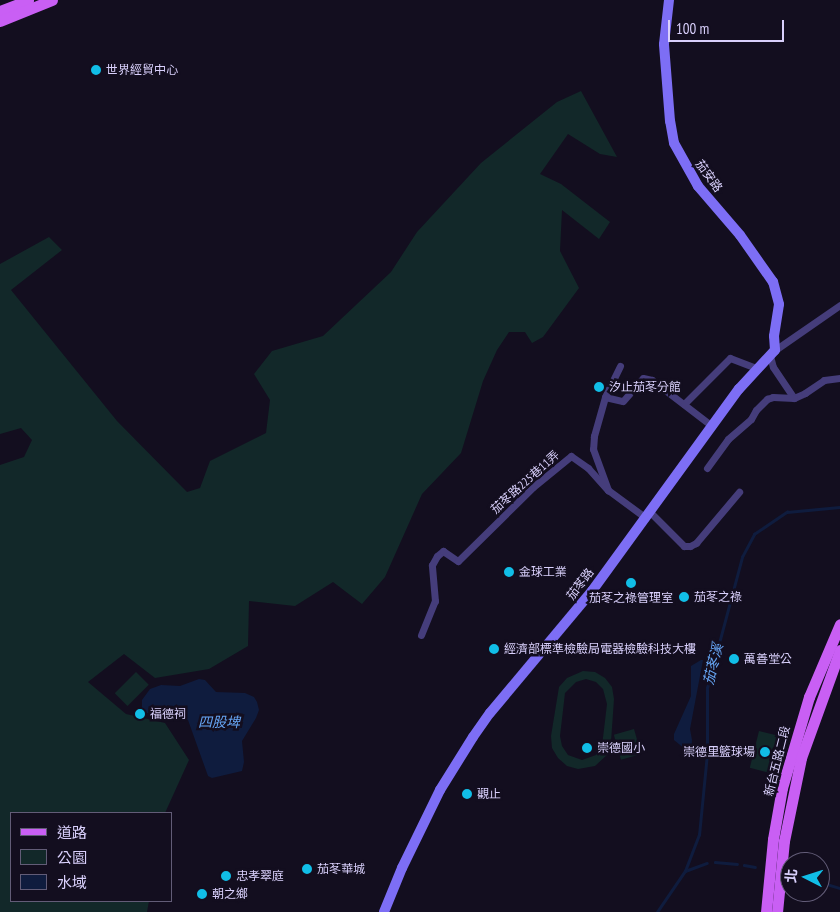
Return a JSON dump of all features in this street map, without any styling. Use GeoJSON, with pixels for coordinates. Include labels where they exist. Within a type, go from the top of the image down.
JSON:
{"type":"FeatureCollection","features":[{"type":"Feature","properties":{"kind":"main road"},"geometry":{"type":"LineString","coordinates":[[0,11],[28,0]]}},
{"type":"Feature","properties":{"kind":"main road"},"geometry":{"type":"LineString","coordinates":[[0,20],[52,0]]}},
{"type":"Feature","properties":{"kind":"main road","name":"新台五路二段"},"geometry":{"type":"LineString","coordinates":[[766,912],[774,839],[787,771],[809,697],[840,624]]}},
{"type":"Feature","properties":{"kind":"main road","name":"新台五路二段"},"geometry":{"type":"LineString","coordinates":[[777,912],[784,841],[801,758],[840,650]]}},
{"type":"Feature","properties":{"kind":"street","name":"茄安路"},"geometry":{"type":"LineString","coordinates":[[669,0],[664,44],[670,121],[674,143],[698,186],[740,235],[773,282],[779,304],[772,353]]}},
{"type":"Feature","properties":{"kind":"street","name":"茄苳路"},"geometry":{"type":"LineString","coordinates":[[384,912],[402,868],[440,790],[490,713],[592,591],[750,375],[772,353],[840,306]]}},
{"type":"Feature","properties":{"kind":"street"},"geometry":{"type":"LineString","coordinates":[[772,353],[773,367],[794,398]]}},
{"type":"Feature","properties":{"kind":"street"},"geometry":{"type":"LineString","coordinates":[[684,404],[730,358],[758,369]]}},
{"type":"Feature","properties":{"kind":"street"},"geometry":{"type":"LineString","coordinates":[[620,366],[605,397],[594,436],[594,449],[608,490],[648,515],[684,546],[696,543],[739,492]]}},
{"type":"Feature","properties":{"kind":"street"},"geometry":{"type":"LineString","coordinates":[[605,397],[623,400],[643,378],[652,380],[712,426]]}},
{"type":"Feature","properties":{"kind":"street"},"geometry":{"type":"LineString","coordinates":[[707,468],[728,440],[751,419],[756,410],[767,399],[773,397],[794,398],[824,380],[840,378]]}},
{"type":"Feature","properties":{"kind":"street","name":"茄苳路225巷11弄"},"geometry":{"type":"LineString","coordinates":[[421,635],[435,600],[432,566],[443,551],[458,561],[533,487],[571,456],[588,468],[608,490]]}},
{"type":"Feature","properties":{"kind":"green space"},"geometry":{"type":"Polygon","coordinates":[[[581,91],[617,157],[600,154],[568,134],[540,174],[561,184],[610,222],[599,239],[562,210],[560,251],[579,288],[543,337],[532,343],[525,332],[509,332],[497,350],[483,381],[461,453],[422,494],[385,577],[362,604],[333,582],[295,606],[249,601],[248,646],[209,669],[155,678],[124,654],[88,682],[126,714],[165,723],[189,760],[165,812],[10,812],[10,902],[149,902],[147,912],[0,912],[0,465],[24,457],[32,440],[21,428],[0,434],[0,264],[49,237],[62,250],[11,290],[117,421],[187,492],[200,488],[210,461],[266,433],[270,400],[254,374],[272,351],[323,336],[391,272],[417,232],[481,163],[557,102],[581,91]]]}},
{"type":"Feature","properties":{"kind":"green space"},"geometry":{"type":"Polygon","coordinates":[[[583,671],[595,672],[605,678],[612,687],[614,699],[611,742],[608,754],[595,766],[578,769],[567,766],[558,758],[552,748],[551,736],[559,687],[567,678],[583,671]],[[586,679],[576,682],[565,693],[560,736],[562,746],[568,755],[582,760],[596,755],[602,746],[607,704],[603,689],[596,682],[586,679]]]}},
{"type":"Feature","properties":{"kind":"green space"},"geometry":{"type":"Polygon","coordinates":[[[136,672],[149,685],[128,706],[115,693],[136,672]]]}},
{"type":"Feature","properties":{"kind":"green space"},"geometry":{"type":"Polygon","coordinates":[[[634,729],[641,754],[621,760],[614,735],[634,729]]]}},
{"type":"Feature","properties":{"kind":"green space","name":"崇德里籃球場"},"geometry":{"type":"Polygon","coordinates":[[[759,731],[779,736],[770,773],[750,768],[759,731]]]}},
{"type":"Feature","properties":{"kind":"water"},"geometry":{"type":"Polygon","coordinates":[[[703,660],[690,729],[692,740],[691,754],[674,740],[674,734],[691,696],[691,666],[703,660]]]}},
{"type":"Feature","properties":{"kind":"water","name":"四股埤"},"geometry":{"type":"Polygon","coordinates":[[[199,679],[205,680],[216,692],[245,693],[254,697],[257,702],[259,710],[256,718],[242,741],[244,762],[242,771],[212,778],[208,776],[188,720],[147,713],[142,708],[142,700],[150,689],[161,685],[180,686],[199,679]]]}},
{"type":"Feature","properties":{"kind":"waterway","name":"茄苳溪"},"geometry":{"type":"LineString","coordinates":[[657,912],[685,871],[699,835],[707,753],[707,688],[742,557],[754,534],[787,512],[840,507]]}},
{"type":"Feature","properties":{"kind":"waterway"},"geometry":{"type":"LineString","coordinates":[[715,862],[737,864]]}},
{"type":"Feature","properties":{"kind":"waterway"},"geometry":{"type":"LineString","coordinates":[[685,871],[707,863]]}},
{"type":"Feature","properties":{"kind":"waterway"},"geometry":{"type":"LineString","coordinates":[[744,865],[755,867]]}},
{"type":"Feature","properties":{"kind":"waterway"},"geometry":{"type":"LineString","coordinates":[[830,885],[840,888]]}},
{"type":"Feature","properties":{"kind":"place","name":"世界經貿中心"},"geometry":{"type":"Point","coordinates":[96,70]}},
{"type":"Feature","properties":{"kind":"place","name":"汐止茄苳分館"},"geometry":{"type":"Point","coordinates":[599,387]}},
{"type":"Feature","properties":{"kind":"place","name":"金球工業"},"geometry":{"type":"Point","coordinates":[509,572]}},
{"type":"Feature","properties":{"kind":"place","name":"茄苳之祿管理室"},"geometry":{"type":"Point","coordinates":[631,583]}},
{"type":"Feature","properties":{"kind":"place","name":"茄苳之祿"},"geometry":{"type":"Point","coordinates":[684,597]}},
{"type":"Feature","properties":{"kind":"place","name":"經濟部標準檢驗局電器檢驗科技大樓"},"geometry":{"type":"Point","coordinates":[494,649]}},
{"type":"Feature","properties":{"kind":"place","name":"萬善堂公"},"geometry":{"type":"Point","coordinates":[734,659]}},
{"type":"Feature","properties":{"kind":"place","name":"福德祠"},"geometry":{"type":"Point","coordinates":[140,714]}},
{"type":"Feature","properties":{"kind":"place","name":"崇德國小"},"geometry":{"type":"Point","coordinates":[587,748]}},
{"type":"Feature","properties":{"kind":"place","name":"崇德里籃球場"},"geometry":{"type":"Point","coordinates":[765,752]}},
{"type":"Feature","properties":{"kind":"place","name":"觀止"},"geometry":{"type":"Point","coordinates":[467,794]}},
{"type":"Feature","properties":{"kind":"place","name":"茄苳華城"},"geometry":{"type":"Point","coordinates":[307,869]}},
{"type":"Feature","properties":{"kind":"place","name":"忠孝翠庭"},"geometry":{"type":"Point","coordinates":[226,876]}},
{"type":"Feature","properties":{"kind":"place","name":"朝之鄉"},"geometry":{"type":"Point","coordinates":[202,894]}}]}
